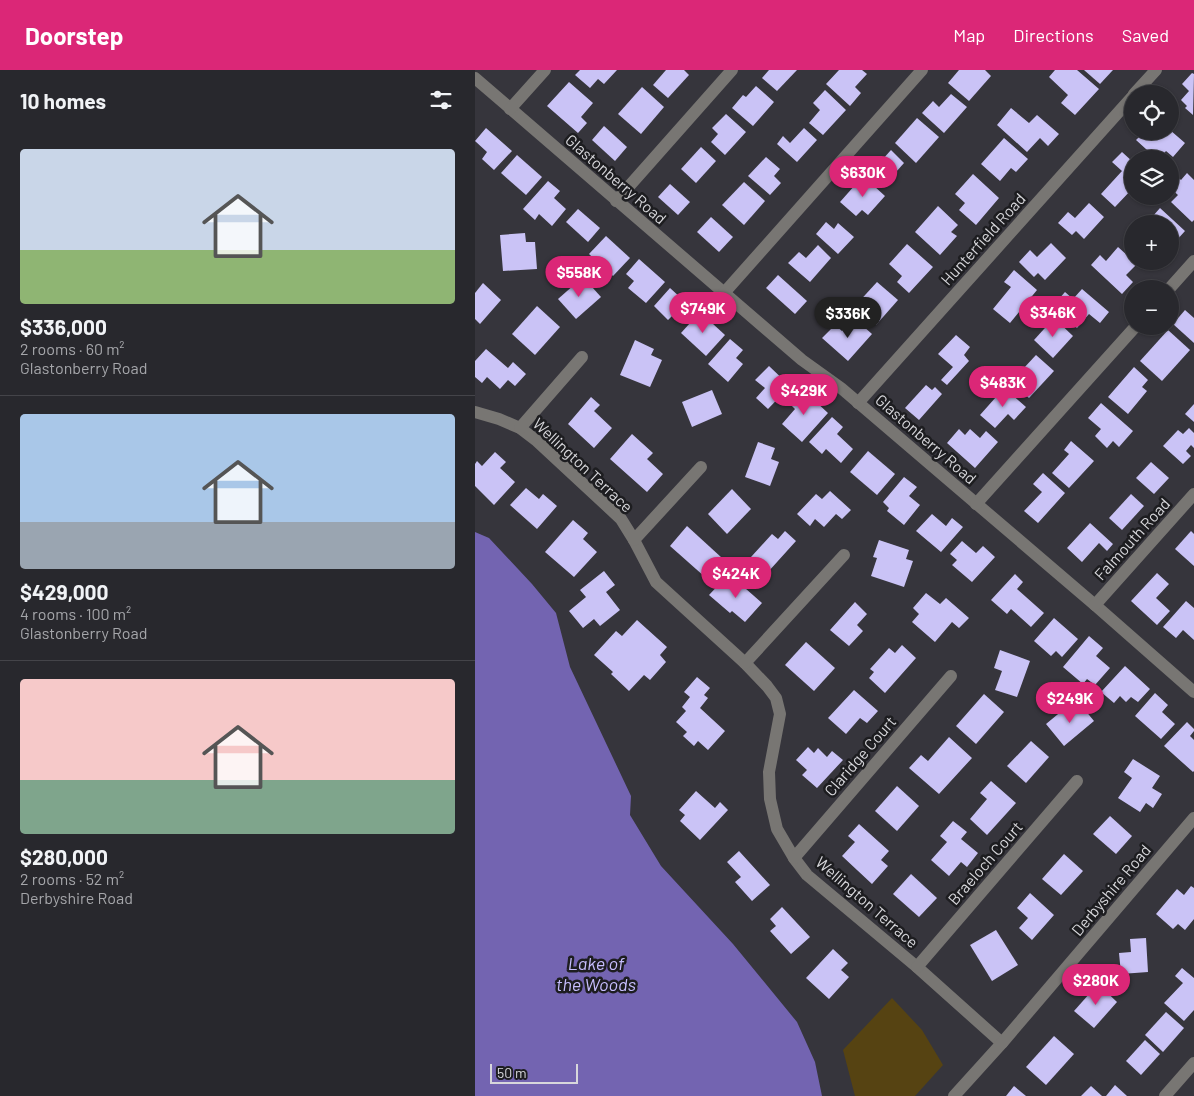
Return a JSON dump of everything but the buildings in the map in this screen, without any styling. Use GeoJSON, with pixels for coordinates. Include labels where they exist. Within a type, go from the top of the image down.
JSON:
{"type":"FeatureCollection","features":[{"type":"Feature","properties":{"kind":"street"},"geometry":{"type":"LineString","coordinates":[[510,109],[545,70]]}},
{"type":"Feature","properties":{"kind":"street"},"geometry":{"type":"LineString","coordinates":[[616,201],[732,70]]}},
{"type":"Feature","properties":{"kind":"street"},"geometry":{"type":"LineString","coordinates":[[723,293],[921,70]]}},
{"type":"Feature","properties":{"kind":"street","name":"Hunterfield Road"},"geometry":{"type":"LineString","coordinates":[[1142,85],[1155,70]]}},
{"type":"Feature","properties":{"kind":"street","name":"Glastonberry Road"},"geometry":{"type":"LineString","coordinates":[[475,78],[723,293],[802,360],[858,403],[1194,692]]}},
{"type":"Feature","properties":{"kind":"street","name":"Hunterfield Road"},"geometry":{"type":"LineString","coordinates":[[858,403],[1124,105]]}},
{"type":"Feature","properties":{"kind":"street"},"geometry":{"type":"LineString","coordinates":[[1177,280],[1194,261]]}},
{"type":"Feature","properties":{"kind":"street"},"geometry":{"type":"LineString","coordinates":[[976,504],[1127,335]]}},
{"type":"Feature","properties":{"kind":"street"},"geometry":{"type":"LineString","coordinates":[[520,428],[582,357]]}},
{"type":"Feature","properties":{"kind":"street","name":"Wellington Terrace"},"geometry":{"type":"LineString","coordinates":[[475,412],[499,418],[520,428],[537,441],[621,519],[656,582],[745,663],[767,686],[776,698],[780,714],[769,772],[769,799],[777,829],[794,858],[807,875],[917,967],[1002,1042]]}},
{"type":"Feature","properties":{"kind":"street"},"geometry":{"type":"LineString","coordinates":[[634,540],[701,467]]}},
{"type":"Feature","properties":{"kind":"street","name":"Falmouth Road"},"geometry":{"type":"LineString","coordinates":[[1095,605],[1194,494]]}},
{"type":"Feature","properties":{"kind":"street"},"geometry":{"type":"LineString","coordinates":[[745,663],[844,555]]}},
{"type":"Feature","properties":{"kind":"street","name":"Claridge Court"},"geometry":{"type":"LineString","coordinates":[[794,858],[951,676]]}},
{"type":"Feature","properties":{"kind":"street","name":"Braeloch Court"},"geometry":{"type":"LineString","coordinates":[[917,967],[1077,780]]}},
{"type":"Feature","properties":{"kind":"street","name":"Derbyshire Road"},"geometry":{"type":"LineString","coordinates":[[954,1096],[1194,818]]}},
{"type":"Feature","properties":{"kind":"street"},"geometry":{"type":"LineString","coordinates":[[1165,1096],[1194,1063]]}},
{"type":"Feature","properties":{"kind":"shaded area"},"geometry":{"type":"Polygon","coordinates":[[[892,998],[922,1030],[943,1065],[915,1096],[855,1096],[843,1050],[892,998]]]}},
{"type":"Feature","properties":{"kind":"water","name":"Lake of the Woods"},"geometry":{"type":"Polygon","coordinates":[[[475,532],[489,538],[556,613],[570,667],[631,796],[630,815],[661,866],[733,944],[797,1022],[815,1062],[822,1096],[475,1096],[475,532]]]}}]}
